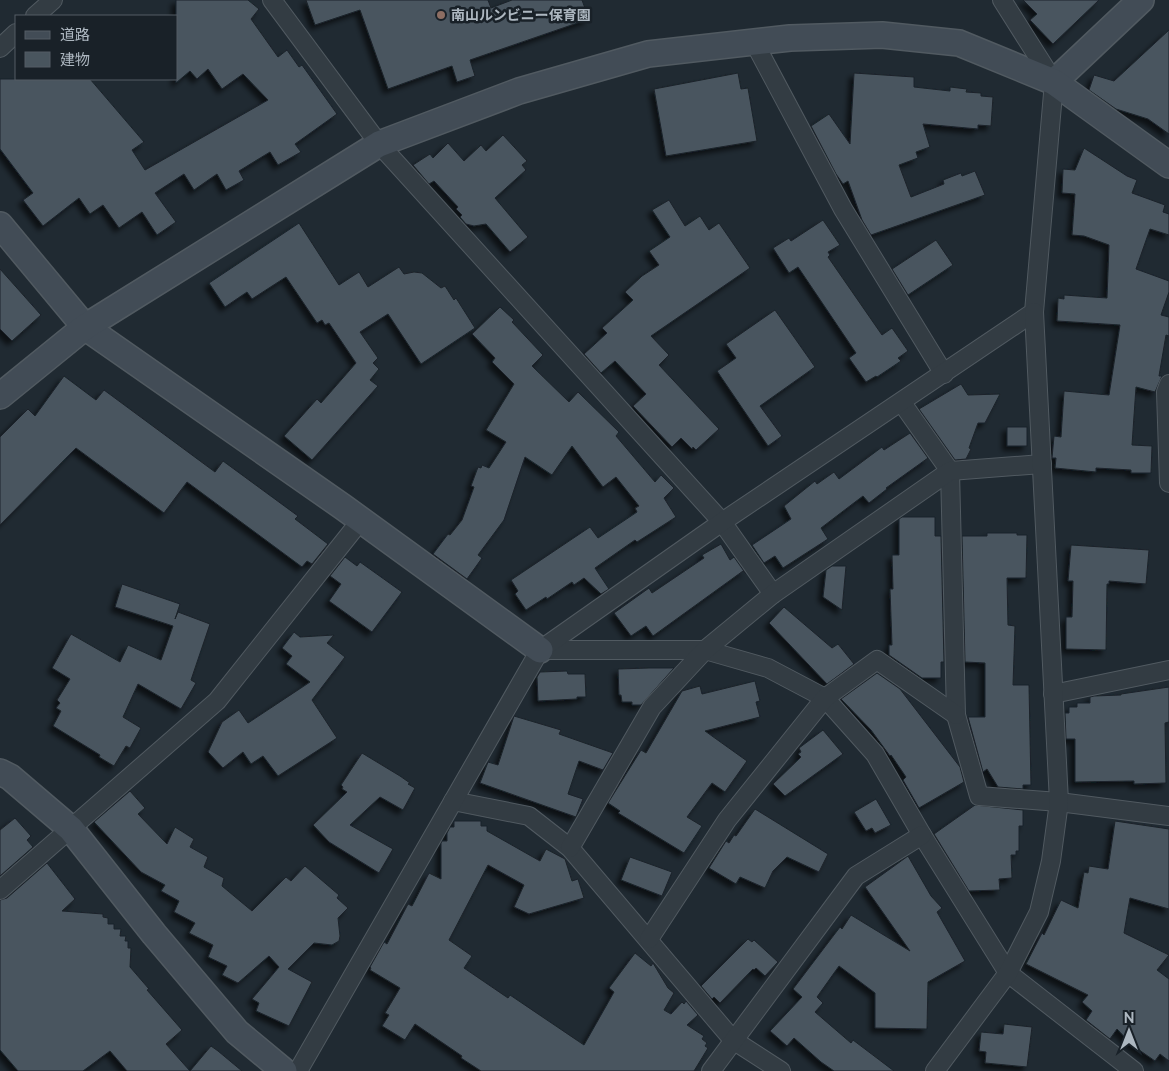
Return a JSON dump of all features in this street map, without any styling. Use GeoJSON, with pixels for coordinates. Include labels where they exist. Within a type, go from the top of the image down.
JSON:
{"type":"FeatureCollection","features":[{"type":"Feature","properties":{"kind":"street"},"geometry":{"type":"LineString","coordinates":[[36,15],[53,0]]}},
{"type":"Feature","properties":{"kind":"street"},"geometry":{"type":"LineString","coordinates":[[272,0],[379,144],[722,522],[773,594]]}},
{"type":"Feature","properties":{"kind":"street"},"geometry":{"type":"LineString","coordinates":[[935,1071],[1008,973],[1039,912],[1051,861],[1059,802],[1034,312],[1054,82],[1002,0]]}},
{"type":"Feature","properties":{"kind":"street"},"geometry":{"type":"LineString","coordinates":[[1054,82],[1141,0]]}},
{"type":"Feature","properties":{"kind":"street"},"geometry":{"type":"LineString","coordinates":[[0,48],[15,34]]}},
{"type":"Feature","properties":{"kind":"street"},"geometry":{"type":"LineString","coordinates":[[0,396],[85,327],[379,144],[519,91],[648,54],[790,38],[882,35],[959,43],[1054,82],[1169,165]]}},
{"type":"Feature","properties":{"kind":"street"},"geometry":{"type":"LineString","coordinates":[[754,42],[843,209],[944,374]]}},
{"type":"Feature","properties":{"kind":"street"},"geometry":{"type":"LineString","coordinates":[[0,225],[85,327],[361,520],[540,650],[705,650],[768,668],[825,698],[875,754],[922,835],[1008,973],[1134,1071]]}},
{"type":"Feature","properties":{"kind":"street"},"geometry":{"type":"LineString","coordinates":[[298,1071],[540,650],[722,522],[902,403],[1034,312]]}},
{"type":"Feature","properties":{"kind":"street"},"geometry":{"type":"LineString","coordinates":[[1169,384],[1166,392],[1169,482]]}},
{"type":"Feature","properties":{"kind":"street"},"geometry":{"type":"LineString","coordinates":[[902,403],[950,471],[956,715],[979,796],[1059,802],[1169,816]]}},
{"type":"Feature","properties":{"kind":"street"},"geometry":{"type":"LineString","coordinates":[[570,848],[652,707],[705,650],[773,594],[950,471],[1042,464]]}},
{"type":"Feature","properties":{"kind":"street"},"geometry":{"type":"LineString","coordinates":[[0,890],[217,700],[361,520]]}},
{"type":"Feature","properties":{"kind":"street"},"geometry":{"type":"LineString","coordinates":[[649,938],[727,820],[825,698],[876,660],[956,715]]}},
{"type":"Feature","properties":{"kind":"street"},"geometry":{"type":"LineString","coordinates":[[1053,694],[1169,670]]}},
{"type":"Feature","properties":{"kind":"street"},"geometry":{"type":"LineString","coordinates":[[0,772],[10,778],[71,829],[154,934],[237,1032],[284,1071]]}},
{"type":"Feature","properties":{"kind":"street"},"geometry":{"type":"LineString","coordinates":[[453,801],[529,816],[570,848],[649,938],[734,1040],[781,1071]]}},
{"type":"Feature","properties":{"kind":"street"},"geometry":{"type":"LineString","coordinates":[[711,1071],[856,876],[922,835]]}},
{"type":"Feature","properties":{"kind":"building"},"geometry":{"type":"Polygon","coordinates":[[[176,0],[248,0],[259,9],[251,19],[278,57],[287,50],[299,67],[302,65],[337,114],[295,144],[301,152],[278,165],[270,152],[239,171],[244,180],[226,190],[217,174],[194,190],[184,174],[155,193],[176,222],[157,235],[142,212],[119,228],[103,205],[90,214],[79,198],[43,226],[23,200],[33,193],[0,149],[0,79],[91,80],[144,142],[132,150],[145,170],[268,100],[243,74],[222,89],[208,69],[197,79],[190,71],[176,83],[176,80],[178,80],[178,15],[176,15],[176,0]]]}},
{"type":"Feature","properties":{"kind":"building"},"geometry":{"type":"Polygon","coordinates":[[[306,0],[488,0],[491,8],[512,0],[582,0],[589,19],[470,60],[475,76],[457,82],[452,66],[388,89],[360,10],[315,25],[306,0]]]}},
{"type":"Feature","properties":{"kind":"building"},"geometry":{"type":"Polygon","coordinates":[[[1023,0],[1099,0],[1053,44],[1030,20],[1037,14],[1023,0]]]}},
{"type":"Feature","properties":{"kind":"building"},"geometry":{"type":"Polygon","coordinates":[[[1169,30],[1169,134],[1148,119],[1116,109],[1089,90],[1094,75],[1114,81],[1169,30]]]}},
{"type":"Feature","properties":{"kind":"building"},"geometry":{"type":"Polygon","coordinates":[[[738,73],[741,89],[748,88],[757,141],[666,156],[654,89],[738,73]]]}},
{"type":"Feature","properties":{"kind":"building"},"geometry":{"type":"Polygon","coordinates":[[[854,73],[914,77],[914,87],[950,91],[950,87],[967,89],[966,92],[981,93],[981,96],[993,97],[991,126],[978,125],[978,129],[923,124],[930,147],[916,152],[918,158],[899,165],[911,197],[944,184],[943,180],[961,173],[962,176],[975,171],[985,195],[871,235],[862,220],[848,181],[843,184],[836,174],[811,126],[829,114],[850,144],[854,73]]]}},
{"type":"Feature","properties":{"kind":"building"},"geometry":{"type":"Polygon","coordinates":[[[503,135],[527,161],[522,165],[526,170],[495,198],[528,237],[510,252],[486,224],[474,226],[466,224],[460,217],[462,215],[456,209],[458,207],[434,181],[429,184],[413,165],[430,154],[433,158],[448,143],[464,161],[481,145],[486,151],[503,135]]]}},
{"type":"Feature","properties":{"kind":"building"},"geometry":{"type":"Polygon","coordinates":[[[1084,148],[1127,176],[1137,180],[1132,193],[1165,205],[1163,212],[1169,214],[1169,235],[1150,229],[1136,269],[1169,281],[1169,292],[1161,315],[1169,317],[1169,336],[1166,335],[1159,376],[1162,376],[1155,392],[1136,387],[1132,445],[1152,446],[1151,473],[1131,473],[1131,470],[1096,468],[1096,472],[1055,468],[1056,458],[1052,458],[1054,436],[1061,437],[1064,391],[1109,395],[1120,325],[1057,321],[1058,298],[1064,299],[1064,295],[1107,298],[1109,245],[1084,236],[1072,235],[1075,194],[1062,193],[1063,169],[1075,170],[1084,148]]]}},
{"type":"Feature","properties":{"kind":"building"},"geometry":{"type":"Polygon","coordinates":[[[669,200],[685,226],[700,216],[709,230],[719,223],[750,268],[651,336],[669,355],[659,365],[719,429],[696,450],[693,447],[692,449],[681,438],[672,447],[633,406],[646,394],[615,361],[601,373],[584,354],[607,333],[602,328],[633,300],[625,292],[642,276],[659,265],[649,251],[670,237],[652,210],[669,200]]]}},
{"type":"Feature","properties":{"kind":"building"},"geometry":{"type":"Polygon","coordinates":[[[823,220],[840,245],[828,252],[830,255],[828,257],[882,335],[892,328],[908,351],[898,358],[901,361],[866,382],[849,358],[856,353],[798,267],[789,273],[773,248],[789,238],[791,241],[823,220]]]}},
{"type":"Feature","properties":{"kind":"building"},"geometry":{"type":"Polygon","coordinates":[[[299,223],[339,285],[359,272],[368,287],[399,267],[404,274],[422,273],[441,288],[445,286],[454,300],[456,298],[475,328],[421,364],[388,314],[360,332],[378,358],[373,363],[379,369],[370,380],[378,386],[312,460],[284,436],[317,399],[321,403],[356,363],[329,323],[325,325],[322,320],[317,323],[286,277],[252,299],[247,292],[225,307],[209,283],[299,223]]]}},
{"type":"Feature","properties":{"kind":"building"},"geometry":{"type":"Polygon","coordinates":[[[936,240],[953,265],[908,295],[892,269],[936,240]]]}},
{"type":"Feature","properties":{"kind":"building"},"geometry":{"type":"Polygon","coordinates":[[[0,269],[41,315],[12,341],[0,329],[0,269]]]}},
{"type":"Feature","properties":{"kind":"building"},"geometry":{"type":"Polygon","coordinates":[[[500,307],[514,320],[512,322],[543,355],[532,366],[569,402],[578,392],[619,432],[616,436],[655,482],[661,475],[674,488],[664,498],[676,517],[637,542],[635,540],[595,568],[609,589],[601,594],[584,578],[574,585],[572,582],[547,599],[546,597],[526,610],[515,594],[518,591],[511,580],[590,527],[598,538],[637,512],[635,508],[639,506],[616,477],[603,487],[572,446],[552,475],[525,457],[504,520],[478,555],[482,558],[467,579],[433,554],[448,534],[450,535],[462,520],[474,487],[471,486],[478,467],[481,468],[482,465],[489,468],[506,442],[486,430],[514,384],[492,362],[495,358],[472,334],[500,307]]]}},
{"type":"Feature","properties":{"kind":"building"},"geometry":{"type":"Polygon","coordinates":[[[775,310],[815,367],[760,406],[782,436],[768,446],[717,371],[736,358],[726,344],[775,310]]]}},
{"type":"Feature","properties":{"kind":"building"},"geometry":{"type":"Polygon","coordinates":[[[64,376],[96,400],[104,390],[215,472],[223,461],[298,516],[295,519],[328,544],[312,564],[307,561],[302,567],[187,482],[164,513],[76,448],[0,525],[0,437],[28,409],[35,416],[64,376]]]}},
{"type":"Feature","properties":{"kind":"building"},"geometry":{"type":"Polygon","coordinates":[[[961,384],[968,395],[1000,394],[985,423],[978,423],[969,448],[971,449],[966,459],[955,460],[919,409],[961,384]]]}},
{"type":"Feature","properties":{"kind":"building"},"geometry":{"type":"Polygon","coordinates":[[[1007,427],[1027,427],[1027,446],[1007,446],[1007,427]]]}},
{"type":"Feature","properties":{"kind":"building"},"geometry":{"type":"Polygon","coordinates":[[[910,433],[928,458],[886,488],[869,503],[863,496],[821,528],[828,539],[783,568],[775,556],[764,563],[752,545],[791,519],[784,506],[815,481],[817,484],[834,472],[839,479],[882,447],[884,450],[910,433]]]}},
{"type":"Feature","properties":{"kind":"building"},"geometry":{"type":"Polygon","coordinates":[[[902,517],[935,517],[935,536],[941,536],[944,662],[941,662],[941,678],[922,678],[889,655],[889,645],[892,645],[890,589],[893,589],[892,555],[899,555],[899,519],[902,517]]]}},
{"type":"Feature","properties":{"kind":"building"},"geometry":{"type":"Polygon","coordinates":[[[987,533],[1027,535],[1026,578],[1007,578],[1008,625],[1015,626],[1013,685],[1029,685],[1031,785],[1023,785],[1023,789],[998,787],[987,769],[983,772],[968,717],[985,717],[985,663],[965,662],[962,536],[987,536],[987,533]]]}},
{"type":"Feature","properties":{"kind":"building"},"geometry":{"type":"Polygon","coordinates":[[[721,544],[730,560],[734,557],[746,574],[743,571],[653,636],[646,626],[631,636],[614,613],[649,588],[652,593],[704,558],[702,555],[721,544]]]}},
{"type":"Feature","properties":{"kind":"building"},"geometry":{"type":"Polygon","coordinates":[[[1071,545],[1149,550],[1146,584],[1109,581],[1109,584],[1107,584],[1106,650],[1066,649],[1066,617],[1072,617],[1073,581],[1068,581],[1071,545]]]}},
{"type":"Feature","properties":{"kind":"building"},"geometry":{"type":"Polygon","coordinates":[[[345,557],[357,566],[360,562],[402,592],[372,632],[329,601],[341,584],[330,576],[345,557]]]}},
{"type":"Feature","properties":{"kind":"building"},"geometry":{"type":"Polygon","coordinates":[[[832,566],[846,566],[842,610],[823,597],[826,570],[832,566]]]}},
{"type":"Feature","properties":{"kind":"building"},"geometry":{"type":"Polygon","coordinates":[[[122,584],[180,604],[175,619],[178,612],[210,624],[191,680],[196,683],[181,709],[138,684],[123,717],[141,728],[130,748],[126,746],[114,766],[99,757],[100,755],[53,726],[61,711],[56,708],[60,703],[57,700],[70,679],[52,668],[71,634],[120,662],[128,645],[161,660],[173,626],[115,607],[122,584]]]}},
{"type":"Feature","properties":{"kind":"building"},"geometry":{"type":"Polygon","coordinates":[[[784,607],[832,648],[838,644],[854,664],[827,684],[769,623],[784,607]]]}},
{"type":"Feature","properties":{"kind":"building"},"geometry":{"type":"Polygon","coordinates":[[[294,632],[300,637],[334,635],[327,643],[345,657],[312,700],[337,738],[278,776],[263,756],[251,764],[243,752],[223,768],[208,752],[222,722],[239,710],[248,723],[310,682],[286,664],[292,656],[282,648],[294,632]]]}},
{"type":"Feature","properties":{"kind":"building"},"geometry":{"type":"Polygon","coordinates":[[[674,668],[641,705],[632,705],[632,702],[622,702],[621,695],[619,695],[618,669],[674,668]]]}},
{"type":"Feature","properties":{"kind":"building"},"geometry":{"type":"Polygon","coordinates":[[[567,671],[568,674],[585,674],[586,697],[538,701],[537,677],[540,672],[567,671]]]}},
{"type":"Feature","properties":{"kind":"building"},"geometry":{"type":"Polygon","coordinates":[[[877,673],[900,689],[960,767],[964,782],[919,808],[903,780],[906,777],[891,755],[871,730],[841,699],[877,673]]]}},
{"type":"Feature","properties":{"kind":"building"},"geometry":{"type":"Polygon","coordinates":[[[755,681],[760,701],[756,702],[760,717],[705,731],[747,761],[725,792],[712,783],[687,817],[702,826],[684,853],[618,813],[620,811],[608,803],[641,750],[646,753],[682,691],[700,686],[702,694],[755,681]]]}},
{"type":"Feature","properties":{"kind":"building"},"geometry":{"type":"Polygon","coordinates":[[[1169,687],[1169,722],[1165,723],[1166,783],[1134,784],[1134,781],[1075,782],[1075,739],[1066,739],[1065,713],[1069,713],[1069,707],[1077,707],[1077,703],[1090,703],[1090,697],[1094,696],[1121,695],[1169,687]]]}},
{"type":"Feature","properties":{"kind":"building"},"geometry":{"type":"Polygon","coordinates":[[[514,716],[561,730],[559,734],[613,753],[603,770],[579,761],[568,794],[583,799],[576,817],[480,783],[488,762],[498,765],[514,716]]]}},
{"type":"Feature","properties":{"kind":"building"},"geometry":{"type":"Polygon","coordinates":[[[823,730],[843,754],[785,796],[773,784],[801,757],[798,754],[801,752],[799,748],[823,730]]]}},
{"type":"Feature","properties":{"kind":"building"},"geometry":{"type":"Polygon","coordinates":[[[362,753],[400,776],[415,788],[403,810],[380,797],[350,825],[393,849],[379,873],[329,842],[313,825],[347,792],[342,789],[341,785],[362,753]]]}},
{"type":"Feature","properties":{"kind":"building"},"geometry":{"type":"Polygon","coordinates":[[[130,791],[145,808],[138,814],[167,844],[175,827],[194,839],[190,847],[208,857],[204,867],[224,878],[222,886],[252,911],[286,877],[291,881],[305,866],[339,895],[337,898],[348,908],[338,918],[339,941],[332,945],[314,943],[288,969],[312,982],[289,1026],[256,1011],[259,1003],[252,999],[279,967],[269,956],[238,983],[222,975],[227,966],[208,957],[213,945],[189,933],[195,923],[174,912],[179,901],[161,891],[165,885],[141,872],[94,822],[130,791]]]}},
{"type":"Feature","properties":{"kind":"building"},"geometry":{"type":"Polygon","coordinates":[[[876,799],[891,825],[875,833],[872,828],[866,831],[854,812],[876,799]]]}},
{"type":"Feature","properties":{"kind":"building"},"geometry":{"type":"Polygon","coordinates":[[[975,805],[1023,810],[1023,826],[1019,826],[1019,851],[1016,851],[1016,855],[1011,855],[1012,878],[999,879],[1000,890],[969,891],[934,834],[975,805]]]}},
{"type":"Feature","properties":{"kind":"building"},"geometry":{"type":"Polygon","coordinates":[[[755,809],[828,854],[819,872],[787,857],[773,871],[765,888],[740,877],[736,884],[709,868],[726,841],[729,843],[734,835],[736,836],[755,809]]]}},
{"type":"Feature","properties":{"kind":"building"},"geometry":{"type":"Polygon","coordinates":[[[15,818],[31,836],[27,840],[33,847],[0,876],[0,830],[15,818]]]}},
{"type":"Feature","properties":{"kind":"building"},"geometry":{"type":"Polygon","coordinates":[[[454,821],[481,821],[481,826],[487,826],[487,831],[540,861],[546,849],[565,859],[572,881],[578,879],[584,898],[529,914],[514,907],[524,885],[488,865],[449,940],[472,956],[464,968],[508,998],[510,995],[584,1045],[614,992],[609,988],[635,953],[651,966],[653,963],[668,988],[674,993],[664,1010],[671,1014],[682,1002],[684,1004],[686,1001],[698,1015],[687,1025],[704,1036],[702,1039],[707,1043],[705,1046],[708,1048],[694,1071],[481,1071],[415,1024],[405,1040],[382,1026],[389,1015],[385,1013],[400,988],[370,970],[370,967],[384,942],[387,944],[408,904],[412,906],[429,873],[441,879],[441,843],[442,841],[447,841],[447,833],[450,827],[454,827],[454,821]]]}},
{"type":"Feature","properties":{"kind":"building"},"geometry":{"type":"Polygon","coordinates":[[[1115,821],[1169,829],[1169,909],[1130,898],[1124,933],[1169,955],[1157,970],[1169,979],[1169,1061],[1160,1054],[1155,1061],[1132,1045],[1117,1029],[1110,1039],[1086,1020],[1092,1011],[1082,1002],[1088,995],[1026,964],[1042,933],[1044,935],[1061,900],[1078,908],[1084,872],[1088,873],[1089,866],[1108,869],[1115,821]]]}},
{"type":"Feature","properties":{"kind":"building"},"geometry":{"type":"Polygon","coordinates":[[[908,856],[931,896],[942,908],[937,912],[965,961],[928,982],[927,1029],[875,1028],[875,993],[839,966],[817,997],[823,1003],[815,1012],[851,1043],[853,1040],[894,1071],[834,1071],[794,1038],[787,1046],[770,1031],[802,997],[793,989],[840,927],[842,929],[851,915],[910,951],[865,887],[908,856]]]}},
{"type":"Feature","properties":{"kind":"building"},"geometry":{"type":"Polygon","coordinates":[[[630,857],[672,872],[662,896],[621,880],[630,857]]]}},
{"type":"Feature","properties":{"kind":"building"},"geometry":{"type":"Polygon","coordinates":[[[47,863],[75,899],[62,911],[103,914],[103,917],[108,918],[108,924],[114,924],[114,929],[121,929],[120,936],[126,936],[125,941],[128,941],[128,948],[131,948],[130,967],[149,989],[147,990],[182,1030],[166,1044],[190,1071],[127,1071],[110,1051],[83,1071],[18,1071],[0,1050],[0,900],[7,898],[47,863]]]}},
{"type":"Feature","properties":{"kind":"building"},"geometry":{"type":"Polygon","coordinates":[[[748,939],[752,942],[754,940],[778,962],[765,976],[756,968],[753,969],[720,1003],[714,997],[712,999],[701,986],[748,939]]]}},
{"type":"Feature","properties":{"kind":"building"},"geometry":{"type":"Polygon","coordinates":[[[1004,1024],[1032,1027],[1027,1067],[985,1063],[986,1052],[979,1051],[981,1032],[1003,1034],[1004,1024]]]}},
{"type":"Feature","properties":{"kind":"building"},"geometry":{"type":"Polygon","coordinates":[[[211,1046],[218,1051],[242,1071],[190,1071],[211,1046]]]}},
{"type":"Feature","properties":{"kind":"place","name":"南山ルンビニー保育園"},"geometry":{"type":"Point","coordinates":[441,15]}}]}
